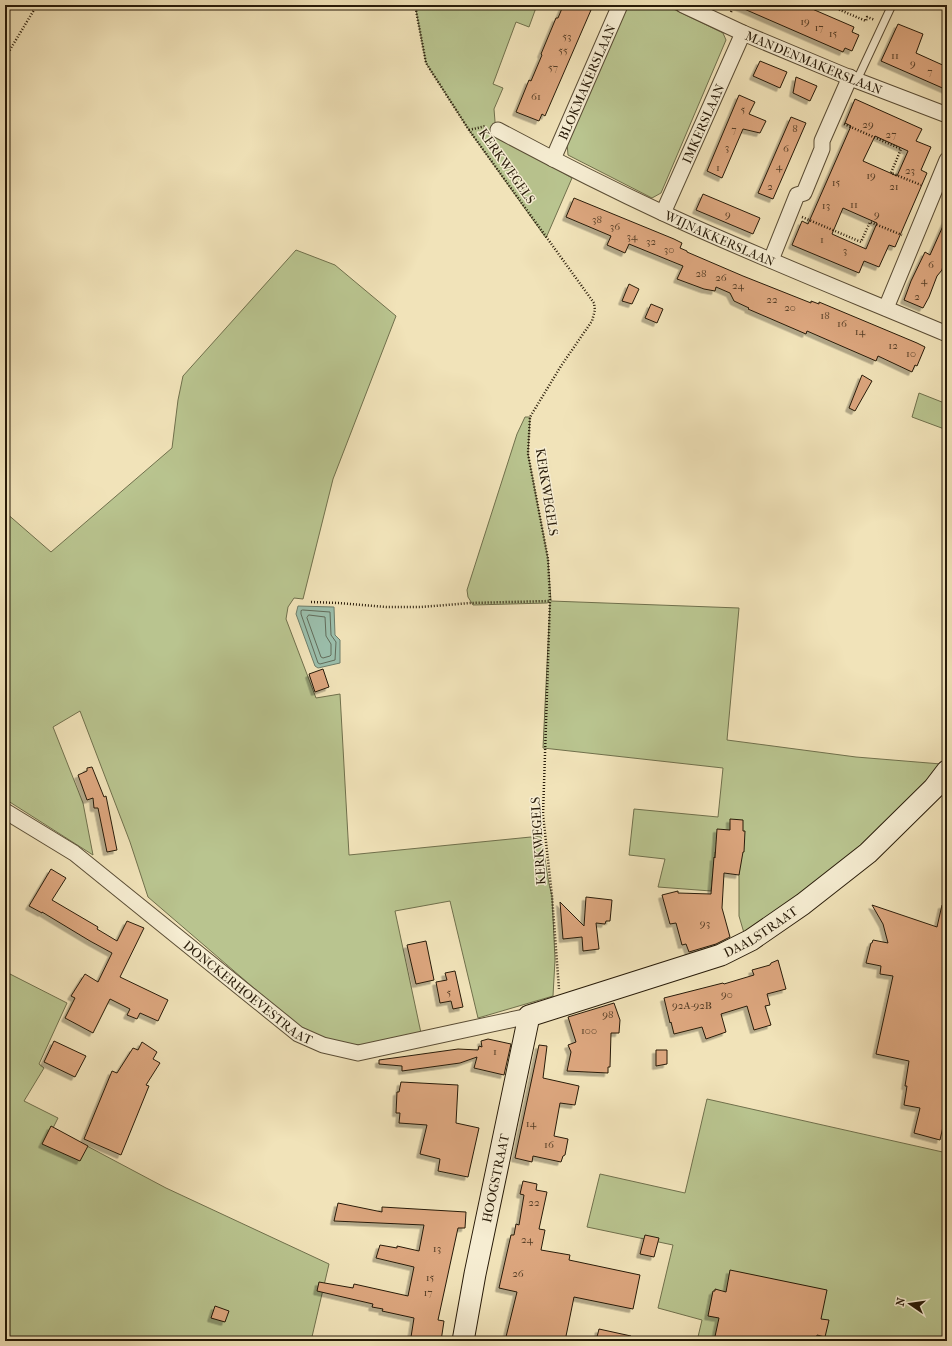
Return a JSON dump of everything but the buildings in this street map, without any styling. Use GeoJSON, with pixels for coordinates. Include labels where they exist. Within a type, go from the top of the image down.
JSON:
{"type":"FeatureCollection","features":[{"type":"Feature","properties":{"kind":"street","name":"BLOKMAKERSLAAN"},"geometry":{"type":"LineString","coordinates":[[553,160],[620,5]]}},
{"type":"Feature","properties":{"kind":"street","name":"MANDENMAKERSLAAN"},"geometry":{"type":"LineString","coordinates":[[683,5],[743,33],[854,79],[947,115]]}},
{"type":"Feature","properties":{"kind":"street","name":"IMKERSLAAN"},"geometry":{"type":"LineString","coordinates":[[663,213],[743,33]]}},
{"type":"Feature","properties":{"kind":"street"},"geometry":{"type":"LineString","coordinates":[[770,260],[797,195],[804,193],[822,149],[822,142],[832,119],[854,79]]}},
{"type":"Feature","properties":{"kind":"street","name":"WIJNAKKERSLAAN"},"geometry":{"type":"LineString","coordinates":[[498,130],[553,160],[663,213],[770,260],[947,334]]}},
{"type":"Feature","properties":{"kind":"street"},"geometry":{"type":"LineString","coordinates":[[886,308],[947,160]]}},
{"type":"Feature","properties":{"kind":"street","name":"DAALSTRAAT"},"geometry":{"type":"LineString","coordinates":[[529,1016],[721,955],[751,940],[803,904],[868,853],[934,788],[947,771]]}},
{"type":"Feature","properties":{"kind":"street","name":"DONCKERHOEVESTRAAT"},"geometry":{"type":"LineString","coordinates":[[5,811],[74,853],[298,1034],[323,1045],[358,1053],[529,1016]]}},
{"type":"Feature","properties":{"kind":"street","name":"HOOGSTRAAT"},"geometry":{"type":"LineString","coordinates":[[463,1341],[476,1266],[529,1016]]}},
{"type":"Feature","properties":{"kind":"lane"},"geometry":{"type":"LineString","coordinates":[[854,79],[892,5]]}},
{"type":"Feature","properties":{"kind":"path"},"geometry":{"type":"LineString","coordinates":[[5,58],[37,5]]}},
{"type":"Feature","properties":{"kind":"path","name":"KERKWEGELS"},"geometry":{"type":"LineString","coordinates":[[414,5],[426,64],[469,130],[594,303],[595,310],[592,321],[561,366],[530,417],[528,454],[548,559],[550,601],[543,815],[552,896],[561,1006]]}},
{"type":"Feature","properties":{"kind":"path"},"geometry":{"type":"LineString","coordinates":[[828,5],[866,21],[867,17],[878,21]]}},
{"type":"Feature","properties":{"kind":"path"},"geometry":{"type":"LineString","coordinates":[[832,119],[901,149],[891,173],[934,191]]}},
{"type":"Feature","properties":{"kind":"path"},"geometry":{"type":"LineString","coordinates":[[790,212],[861,242],[870,222],[914,240]]}},
{"type":"Feature","properties":{"kind":"path"},"geometry":{"type":"LineString","coordinates":[[311,602],[386,607],[421,607],[470,603],[550,601]]}},
{"type":"Feature","properties":{"kind":"green space"},"geometry":{"type":"Polygon","coordinates":[[[415,5],[537,5],[529,27],[516,22],[493,84],[503,88],[494,109],[496,134],[572,178],[546,238],[469,130],[426,63],[415,5]]]}},
{"type":"Feature","properties":{"kind":"green space"},"geometry":{"type":"Polygon","coordinates":[[[627,5],[665,5],[723,33],[726,40],[661,193],[652,198],[568,155],[567,143],[627,5]]]}},
{"type":"Feature","properties":{"kind":"green space"},"geometry":{"type":"Polygon","coordinates":[[[296,250],[335,265],[396,316],[333,479],[303,599],[294,598],[288,607],[286,619],[316,698],[340,694],[349,855],[541,836],[552,896],[555,960],[553,996],[478,1018],[450,901],[395,911],[421,1033],[361,1045],[341,1044],[305,1032],[148,897],[130,842],[80,711],[53,727],[83,803],[93,855],[5,799],[5,512],[51,552],[172,448],[178,400],[183,376],[296,250]]]}},
{"type":"Feature","properties":{"kind":"green space"},"geometry":{"type":"Polygon","coordinates":[[[919,393],[947,404],[947,430],[912,417],[919,393]]]}},
{"type":"Feature","properties":{"kind":"green space"},"geometry":{"type":"Polygon","coordinates":[[[525,417],[530,417],[528,454],[548,559],[551,601],[739,608],[727,740],[856,757],[941,764],[883,829],[826,878],[744,933],[739,916],[739,855],[715,852],[711,891],[658,887],[665,859],[629,855],[634,809],[718,817],[723,768],[543,748],[550,602],[473,605],[468,597],[467,590],[517,434],[525,417]]]}},
{"type":"Feature","properties":{"kind":"green space"},"geometry":{"type":"Polygon","coordinates":[[[10,974],[67,1003],[39,1064],[44,1068],[24,1101],[58,1118],[53,1128],[166,1188],[329,1264],[311,1341],[5,1341],[5,983],[10,974]]]}},
{"type":"Feature","properties":{"kind":"green space"},"geometry":{"type":"Polygon","coordinates":[[[707,1099],[947,1153],[947,1341],[697,1341],[702,1320],[658,1308],[673,1245],[587,1227],[600,1174],[685,1193],[707,1099]]]}},
{"type":"Feature","properties":{"kind":"water"},"geometry":{"type":"Polygon","coordinates":[[[298,606],[334,607],[335,635],[340,640],[340,663],[318,668],[315,666],[296,614],[298,606]]]}}]}
